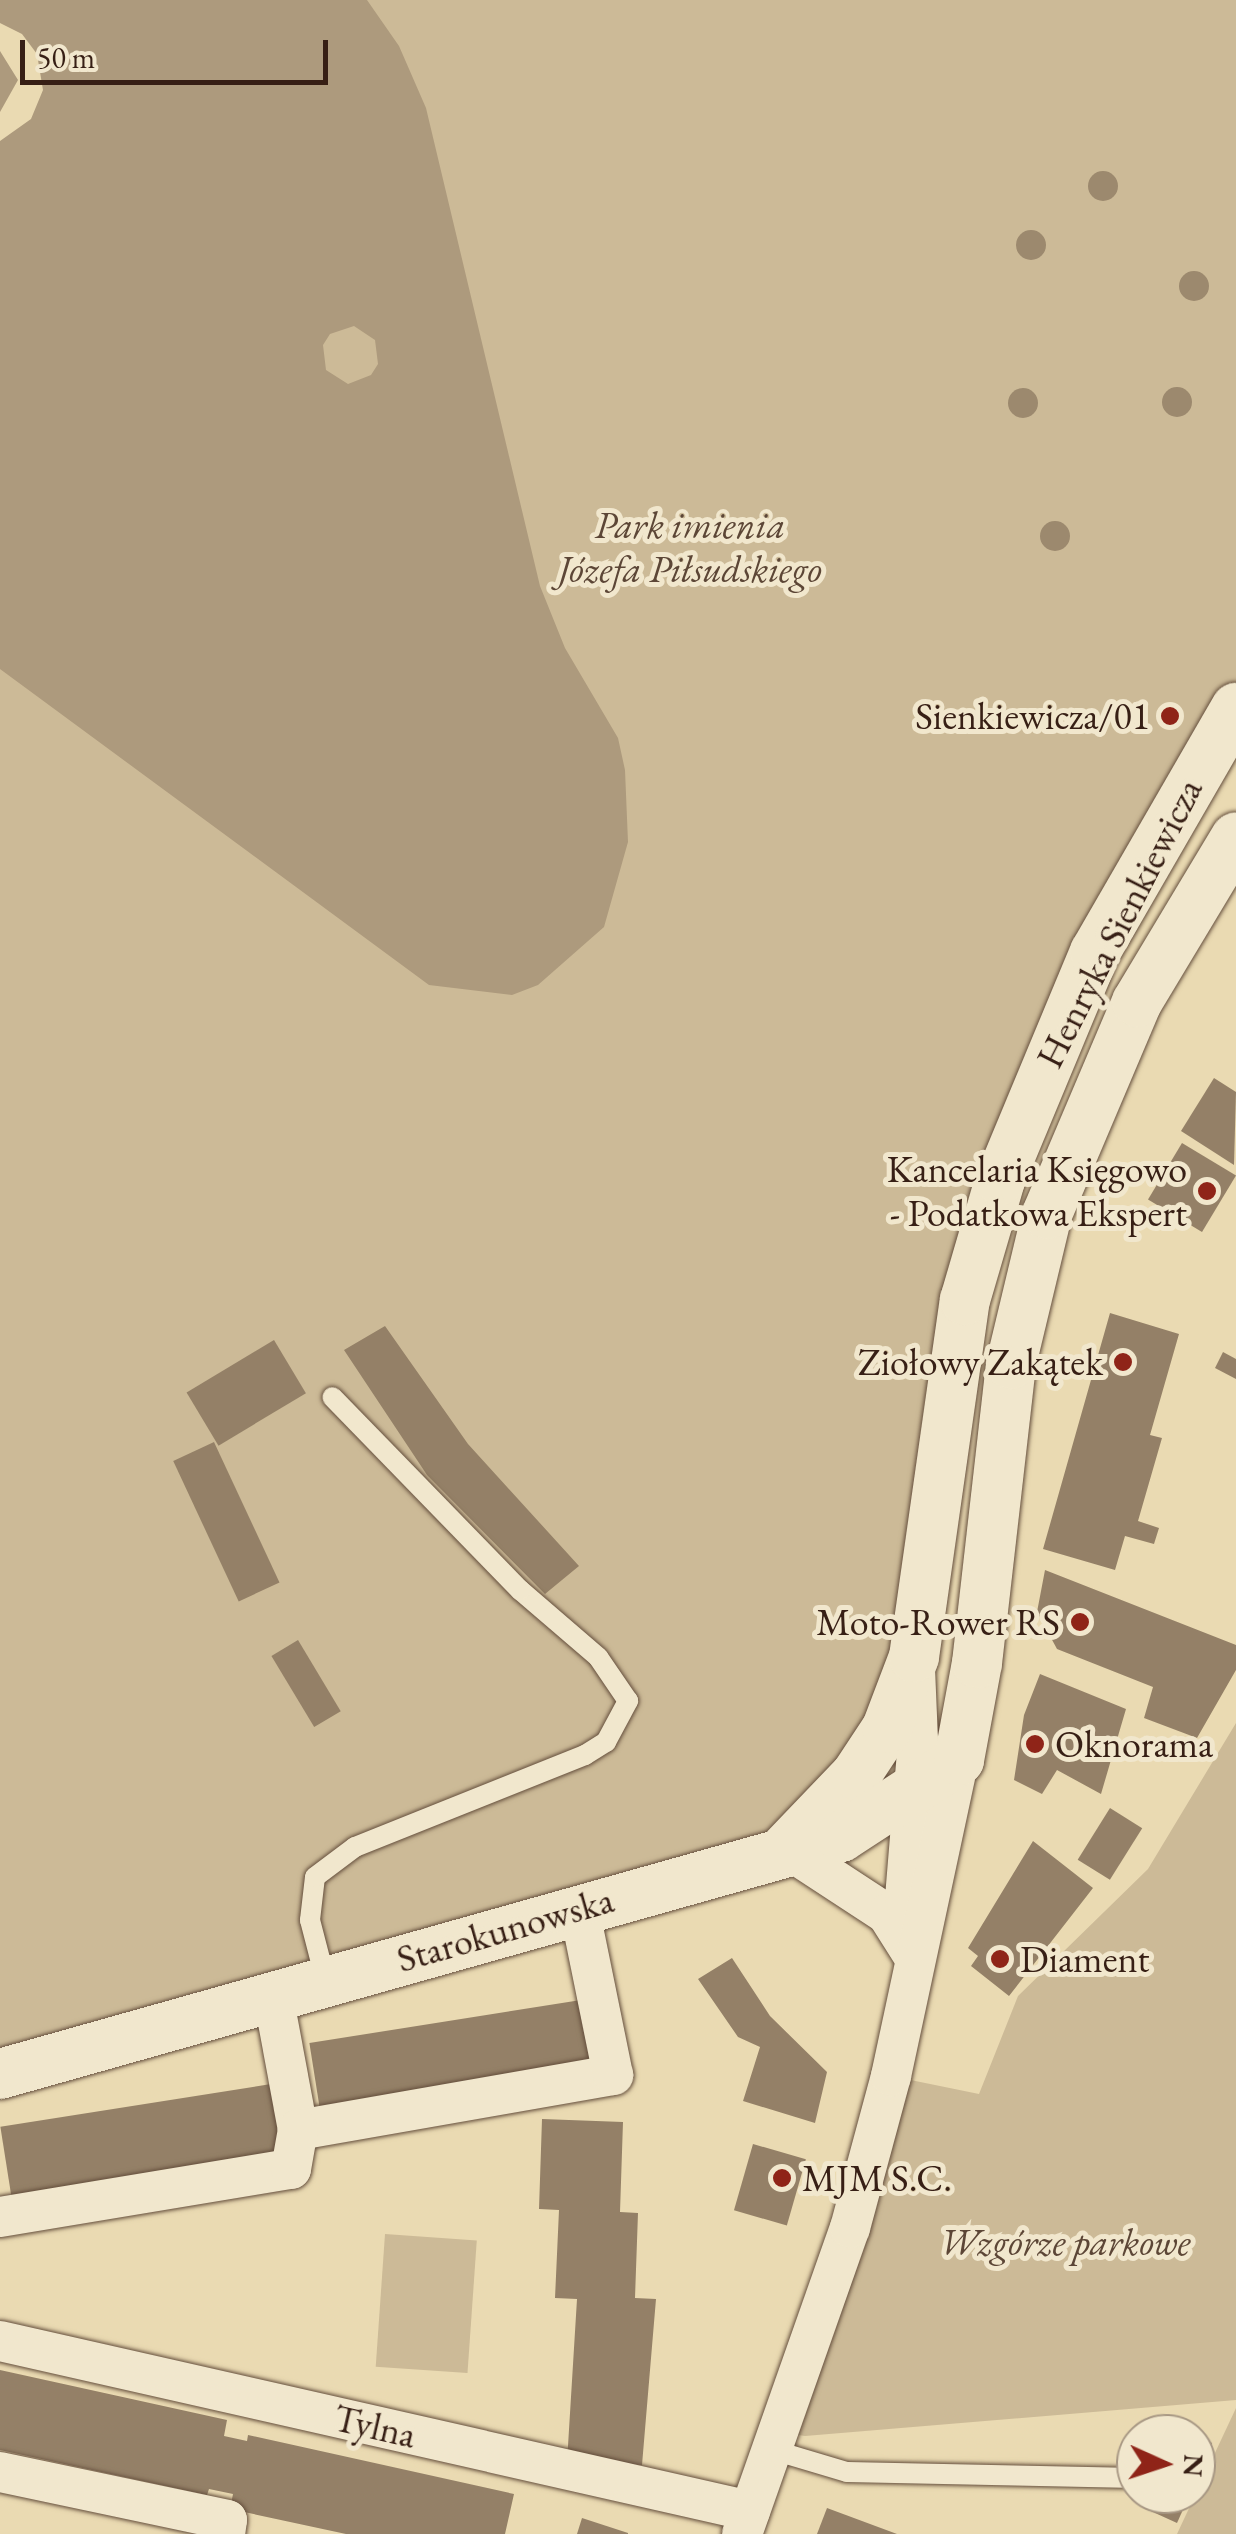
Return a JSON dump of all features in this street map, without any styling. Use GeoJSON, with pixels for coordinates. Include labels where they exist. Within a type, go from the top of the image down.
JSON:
{"type":"FeatureCollection","features":[{"type":"Feature","properties":{"kind":"street","name":"Henryka Sienkiewicza"},"geometry":{"type":"LineString","coordinates":[[914,1957],[905,1900],[914,1792],[914,1657],[962,1316],[1000,1180],[1095,952],[1236,708]]}},
{"type":"Feature","properties":{"kind":"street","name":"Henryka Sienkiewicza"},"geometry":{"type":"LineString","coordinates":[[753,2526],[772,2450],[850,2228],[891,2076],[977,1664],[1011,1364],[1048,1214],[1137,1002],[1236,838]]}},
{"type":"Feature","properties":{"kind":"street"},"geometry":{"type":"LineString","coordinates":[[786,1848],[856,1774],[886,1728],[914,1657]]}},
{"type":"Feature","properties":{"kind":"street"},"geometry":{"type":"LineString","coordinates":[[786,1848],[841,1837],[959,1760]]}},
{"type":"Feature","properties":{"kind":"street"},"geometry":{"type":"LineString","coordinates":[[786,1848],[887,1914],[914,1957]]}},
{"type":"Feature","properties":{"kind":"street","name":"Starokunowska"},"geometry":{"type":"LineString","coordinates":[[0,2074],[786,1848]]}},
{"type":"Feature","properties":{"kind":"street"},"geometry":{"type":"LineString","coordinates":[[298,2130],[613,2076],[579,1908]]}},
{"type":"Feature","properties":{"kind":"street"},"geometry":{"type":"LineString","coordinates":[[0,2217],[291,2169],[298,2130],[273,1995]]}},
{"type":"Feature","properties":{"kind":"street","name":"Tylna"},"geometry":{"type":"LineString","coordinates":[[0,2341],[753,2526]]}},
{"type":"Feature","properties":{"kind":"street"},"geometry":{"type":"LineString","coordinates":[[0,2472],[227,2520],[225,2534]]}},
{"type":"Feature","properties":{"kind":"lane"},"geometry":{"type":"LineString","coordinates":[[326,1982],[310,1920],[315,1877],[355,1847],[584,1755],[606,1742],[628,1700],[598,1658],[520,1590],[332,1397]]}},
{"type":"Feature","properties":{"kind":"lane"},"geometry":{"type":"LineString","coordinates":[[772,2450],[847,2472],[1116,2478]]}},
{"type":"Feature","properties":{"kind":"green space","name":"Park imienia Józefa Piłsudskiego"},"geometry":{"type":"Polygon","coordinates":[[[0,0],[1236,0],[1236,708],[1000,1180],[914,1657],[786,1848],[0,2074],[0,0]]]}},
{"type":"Feature","properties":{"kind":"green space","name":"Wzgórze parkowe"},"geometry":{"type":"Polygon","coordinates":[[[1236,1723],[1236,2400],[805,2436],[779,2432],[891,2076],[979,2094],[1018,1996],[1148,1869],[1236,1723]]]}},
{"type":"Feature","properties":{"kind":"green space"},"geometry":{"type":"Polygon","coordinates":[[[385,2234],[477,2240],[467,2373],[376,2367],[385,2234]]]}},
{"type":"Feature","properties":{"kind":"green space"},"geometry":{"type":"Polygon","coordinates":[[[1236,2408],[1236,2534],[1177,2534],[1186,2514],[1216,2514],[1216,2451],[1236,2408]]]}},
{"type":"Feature","properties":{"kind":"shaded area"},"geometry":{"type":"Polygon","coordinates":[[[0,0],[367,0],[399,46],[426,108],[540,586],[565,648],[618,738],[625,770],[628,842],[604,927],[538,985],[512,995],[429,985],[0,669],[0,0]],[[354,326],[330,334],[323,345],[326,370],[348,384],[371,375],[378,364],[375,340],[354,326]]]}},
{"type":"Feature","properties":{"kind":"pier"},"geometry":{"type":"Polygon","coordinates":[[[0,23],[22,34],[37,54],[43,90],[31,119],[0,141],[0,112],[18,80],[0,51],[0,23]]]}},
{"type":"Feature","properties":{"kind":"building"},"geometry":{"type":"Polygon","coordinates":[[[1214,1078],[1236,1092],[1234,1165],[1181,1131],[1214,1078]]]}},
{"type":"Feature","properties":{"kind":"building"},"geometry":{"type":"Polygon","coordinates":[[[1182,1143],[1236,1175],[1202,1232],[1148,1200],[1182,1143]]]}},
{"type":"Feature","properties":{"kind":"building"},"geometry":{"type":"Polygon","coordinates":[[[1110,1313],[1179,1334],[1150,1435],[1162,1438],[1138,1521],[1159,1528],[1154,1544],[1125,1536],[1115,1570],[1043,1549],[1110,1313]]]}},
{"type":"Feature","properties":{"kind":"building"},"geometry":{"type":"Polygon","coordinates":[[[385,1326],[468,1444],[579,1566],[545,1594],[427,1475],[344,1350],[385,1326]]]}},
{"type":"Feature","properties":{"kind":"building"},"geometry":{"type":"Polygon","coordinates":[[[274,1340],[306,1393],[219,1446],[187,1393],[274,1340]]]}},
{"type":"Feature","properties":{"kind":"building"},"geometry":{"type":"Polygon","coordinates":[[[1223,1352],[1236,1359],[1236,1379],[1215,1368],[1223,1352]]]}},
{"type":"Feature","properties":{"kind":"building"},"geometry":{"type":"Polygon","coordinates":[[[214,1442],[280,1582],[239,1601],[173,1461],[214,1442]]]}},
{"type":"Feature","properties":{"kind":"building"},"geometry":{"type":"Polygon","coordinates":[[[1045,1570],[1236,1645],[1236,1670],[1197,1738],[1144,1718],[1153,1687],[1057,1649],[1037,1612],[1045,1570]]]}},
{"type":"Feature","properties":{"kind":"building"},"geometry":{"type":"Polygon","coordinates":[[[298,1640],[341,1711],[314,1727],[271,1656],[298,1640]]]}},
{"type":"Feature","properties":{"kind":"building"},"geometry":{"type":"Polygon","coordinates":[[[1040,1674],[1126,1709],[1101,1794],[1057,1770],[1042,1794],[1014,1780],[1024,1715],[1040,1674]]]}},
{"type":"Feature","properties":{"kind":"building"},"geometry":{"type":"Polygon","coordinates":[[[1110,1808],[1142,1828],[1110,1880],[1078,1860],[1110,1808]]]}},
{"type":"Feature","properties":{"kind":"building"},"geometry":{"type":"Polygon","coordinates":[[[1033,1841],[1093,1888],[1009,1996],[971,1966],[978,1956],[968,1948],[1033,1841]]]}},
{"type":"Feature","properties":{"kind":"building"},"geometry":{"type":"Polygon","coordinates":[[[732,1958],[770,2016],[827,2072],[815,2123],[743,2101],[760,2047],[738,2037],[698,1979],[732,1958]]]}},
{"type":"Feature","properties":{"kind":"building"},"geometry":{"type":"Polygon","coordinates":[[[581,2000],[593,2073],[321,2116],[309,2043],[581,2000]]]}},
{"type":"Feature","properties":{"kind":"building"},"geometry":{"type":"Polygon","coordinates":[[[271,2084],[283,2160],[12,2203],[0,2127],[271,2084]]]}},
{"type":"Feature","properties":{"kind":"building"},"geometry":{"type":"Polygon","coordinates":[[[542,2119],[623,2122],[620,2212],[638,2213],[635,2298],[656,2299],[642,2465],[567,2462],[577,2299],[555,2298],[559,2210],[539,2209],[542,2119]]]}},
{"type":"Feature","properties":{"kind":"building"},"geometry":{"type":"Polygon","coordinates":[[[753,2144],[806,2159],[787,2225],[734,2210],[753,2144]]]}},
{"type":"Feature","properties":{"kind":"building"},"geometry":{"type":"Polygon","coordinates":[[[0,2370],[227,2420],[224,2436],[247,2441],[248,2435],[514,2494],[505,2534],[346,2534],[230,2509],[233,2494],[209,2489],[207,2495],[0,2450],[0,2370]]]}},
{"type":"Feature","properties":{"kind":"building"},"geometry":{"type":"Polygon","coordinates":[[[827,2508],[897,2534],[817,2534],[827,2508]]]}},
{"type":"Feature","properties":{"kind":"building"},"geometry":{"type":"Polygon","coordinates":[[[1157,2514],[1181,2514],[1177,2523],[1157,2514]]]}},
{"type":"Feature","properties":{"kind":"building"},"geometry":{"type":"Polygon","coordinates":[[[582,2518],[628,2533],[628,2534],[577,2534],[582,2518]]]}},
{"type":"Feature","properties":{"kind":"place","name":"Sienkiewicza/01"},"geometry":{"type":"Point","coordinates":[1170,716]}},
{"type":"Feature","properties":{"kind":"place","name":"Kancelaria Księgowo - Podatkowa Ekspert"},"geometry":{"type":"Point","coordinates":[1207,1191]}},
{"type":"Feature","properties":{"kind":"place","name":"Ziołowy Zakątek"},"geometry":{"type":"Point","coordinates":[1123,1362]}},
{"type":"Feature","properties":{"kind":"place","name":"Moto-Rower RS"},"geometry":{"type":"Point","coordinates":[1080,1622]}},
{"type":"Feature","properties":{"kind":"place","name":"Oknorama"},"geometry":{"type":"Point","coordinates":[1035,1744]}},
{"type":"Feature","properties":{"kind":"place","name":"Diament"},"geometry":{"type":"Point","coordinates":[1000,1959]}},
{"type":"Feature","properties":{"kind":"place","name":"MJM S.C."},"geometry":{"type":"Point","coordinates":[782,2178]}}]}
